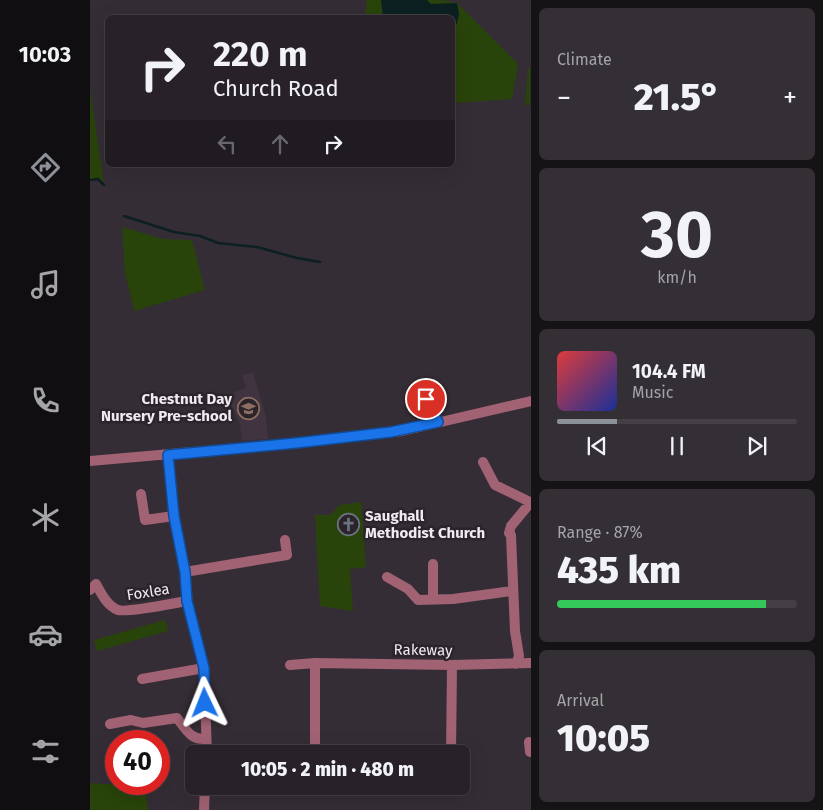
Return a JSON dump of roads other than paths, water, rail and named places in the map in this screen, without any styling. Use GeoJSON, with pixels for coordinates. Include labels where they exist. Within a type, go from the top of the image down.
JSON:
{"type":"FeatureCollection","features":[{"type":"Feature","properties":{"kind":"street"},"geometry":{"type":"LineString","coordinates":[[426,399],[438,422]]}},
{"type":"Feature","properties":{"kind":"street"},"geometry":{"type":"LineString","coordinates":[[90,461],[296,443],[396,431],[530,401]]}},
{"type":"Feature","properties":{"kind":"street"},"geometry":{"type":"LineString","coordinates":[[168,455],[174,516],[185,572],[187,601],[204,668],[206,745]]}},
{"type":"Feature","properties":{"kind":"street"},"geometry":{"type":"LineString","coordinates":[[483,462],[495,485],[530,502],[511,526],[509,533],[511,535],[514,631],[519,656],[516,664]]}},
{"type":"Feature","properties":{"kind":"street"},"geometry":{"type":"LineString","coordinates":[[141,494],[145,520],[174,516]]}},
{"type":"Feature","properties":{"kind":"street"},"geometry":{"type":"LineString","coordinates":[[185,572],[287,559],[285,540]]}},
{"type":"Feature","properties":{"kind":"street"},"geometry":{"type":"LineString","coordinates":[[430,599],[433,564]]}},
{"type":"Feature","properties":{"kind":"street"},"geometry":{"type":"LineString","coordinates":[[387,577],[408,589],[418,600],[453,599],[512,591]]}},
{"type":"Feature","properties":{"kind":"street","name":"Foxlea"},"geometry":{"type":"LineString","coordinates":[[92,584],[108,604],[118,611],[130,611],[187,601]]}},
{"type":"Feature","properties":{"kind":"street"},"geometry":{"type":"LineString","coordinates":[[315,663],[315,745]]}},
{"type":"Feature","properties":{"kind":"street","name":"Rakeway"},"geometry":{"type":"LineString","coordinates":[[290,666],[315,663],[530,664]]}},
{"type":"Feature","properties":{"kind":"street"},"geometry":{"type":"LineString","coordinates":[[451,745],[452,665]]}},
{"type":"Feature","properties":{"kind":"street"},"geometry":{"type":"LineString","coordinates":[[142,680],[204,668]]}},
{"type":"Feature","properties":{"kind":"street"},"geometry":{"type":"LineString","coordinates":[[110,724],[131,720],[143,723],[177,718],[194,739],[206,738]]}},
{"type":"Feature","properties":{"kind":"street"},"geometry":{"type":"LineString","coordinates":[[204,810],[205,795]]}},
{"type":"Feature","properties":{"kind":"waterway"},"geometry":{"type":"LineString","coordinates":[[90,180],[98,179],[104,185]]}},
{"type":"Feature","properties":{"kind":"waterway"},"geometry":{"type":"LineString","coordinates":[[124,216],[174,232],[200,236],[218,243],[257,247],[320,262]]}},
{"type":"Feature","properties":{"kind":"place","name":"Chestnut Day Nursery Pre-school"},"geometry":{"type":"Point","coordinates":[248,408]}},
{"type":"Feature","properties":{"kind":"place","name":"Saughall Methodist Church"},"geometry":{"type":"Point","coordinates":[349,525]}}]}
